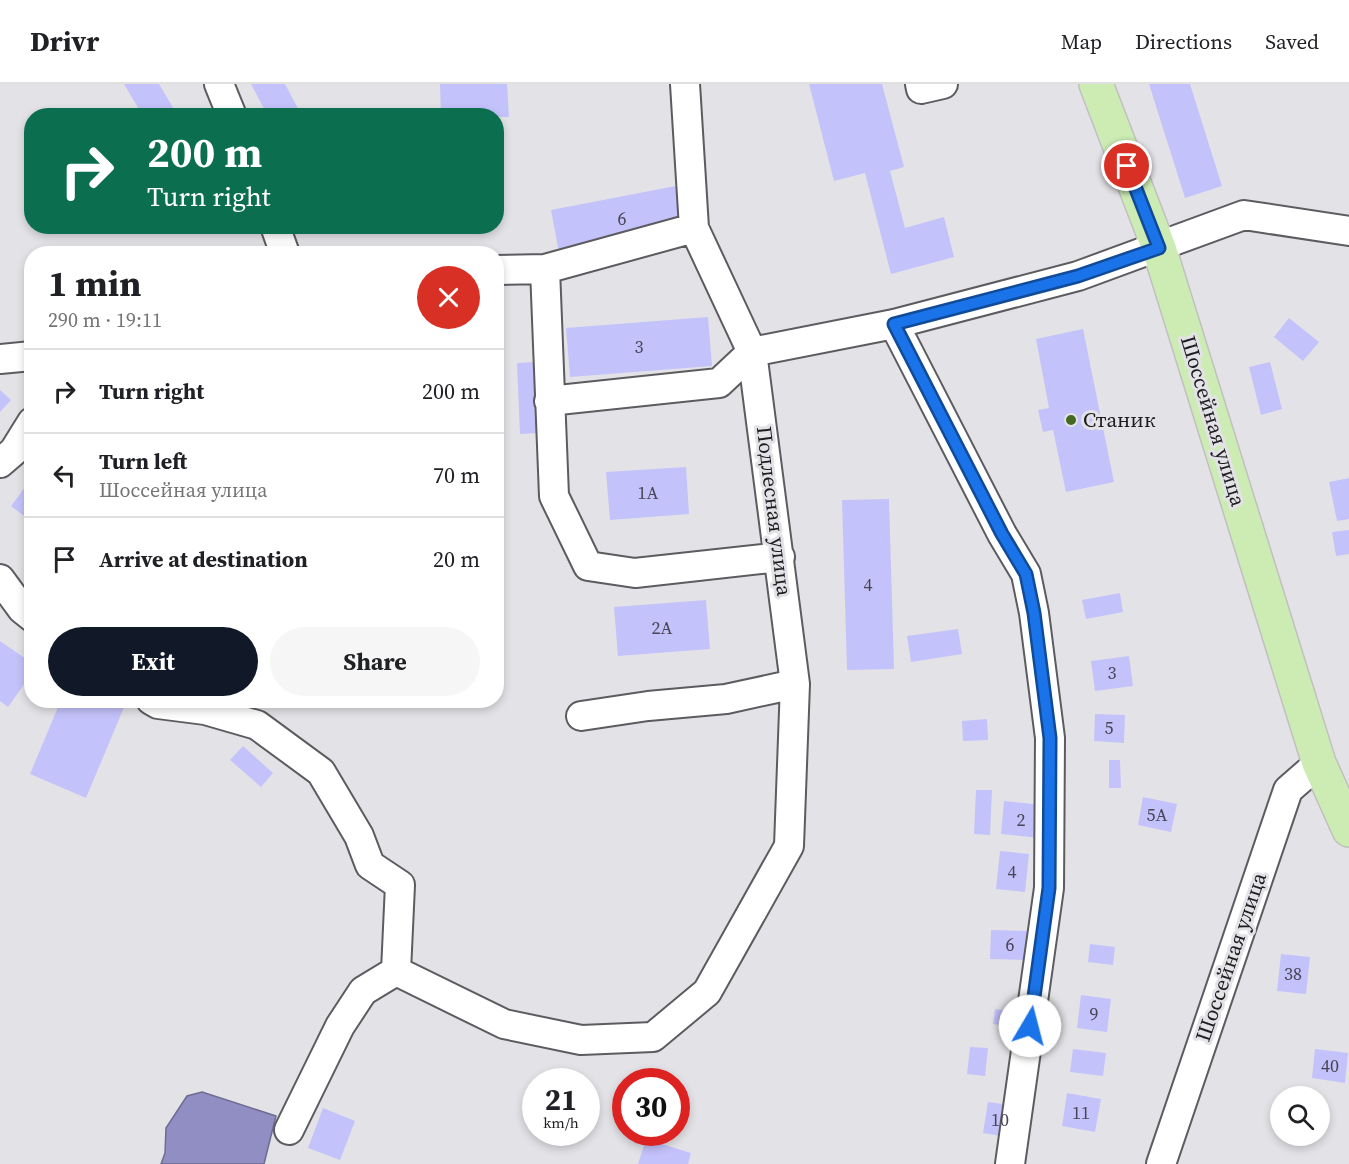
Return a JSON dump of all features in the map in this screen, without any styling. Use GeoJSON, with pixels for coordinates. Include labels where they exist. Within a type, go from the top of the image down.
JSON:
{"type":"FeatureCollection","features":[{"type":"Feature","properties":{"kind":"main road","name":"Шоссейная улица"},"geometry":{"type":"LineString","coordinates":[[1096,84],[1159,248],[1319,763],[1349,830]]}},
{"type":"Feature","properties":{"kind":"street"},"geometry":{"type":"LineString","coordinates":[[219,84],[229,108]]}},
{"type":"Feature","properties":{"kind":"street","name":"Подлесная улица"},"geometry":{"type":"LineString","coordinates":[[396,971],[504,1024],[581,1040],[653,1037],[707,992],[789,846],[795,684],[780,557],[752,352],[694,228],[685,84]]}},
{"type":"Feature","properties":{"kind":"street"},"geometry":{"type":"LineString","coordinates":[[920,84],[921,89],[943,84]]}},
{"type":"Feature","properties":{"kind":"street"},"geometry":{"type":"LineString","coordinates":[[549,401],[719,383],[752,352],[894,324],[1078,276],[1159,248],[1244,214],[1349,231]]}},
{"type":"Feature","properties":{"kind":"street"},"geometry":{"type":"LineString","coordinates":[[504,270],[545,269],[694,228]]}},
{"type":"Feature","properties":{"kind":"street"},"geometry":{"type":"LineString","coordinates":[[545,269],[554,496],[588,566],[635,573],[780,557]]}},
{"type":"Feature","properties":{"kind":"street"},"geometry":{"type":"LineString","coordinates":[[894,324],[1002,534],[1026,574],[1034,613],[1050,738],[1049,888],[1010,1164]]}},
{"type":"Feature","properties":{"kind":"street"},"geometry":{"type":"LineString","coordinates":[[0,359],[24,357]]}},
{"type":"Feature","properties":{"kind":"street"},"geometry":{"type":"LineString","coordinates":[[0,463],[14,451],[24,435]]}},
{"type":"Feature","properties":{"kind":"street"},"geometry":{"type":"LineString","coordinates":[[0,579],[24,611]]}},
{"type":"Feature","properties":{"kind":"street"},"geometry":{"type":"LineString","coordinates":[[582,716],[648,706],[726,699],[795,684]]}},
{"type":"Feature","properties":{"kind":"street"},"geometry":{"type":"LineString","coordinates":[[194,708],[257,725],[321,772],[359,836],[370,865],[400,885],[396,971],[363,991],[340,1026],[289,1130]]}},
{"type":"Feature","properties":{"kind":"street","name":"Шоссейная улица"},"geometry":{"type":"LineString","coordinates":[[1161,1164],[1288,790],[1319,763]]}},
{"type":"Feature","properties":{"kind":"shaded area"},"geometry":{"type":"Polygon","coordinates":[[[202,1092],[276,1116],[264,1164],[161,1164],[165,1153],[166,1128],[187,1096],[202,1092]]]}},
{"type":"Feature","properties":{"kind":"building"},"geometry":{"type":"Polygon","coordinates":[[[124,84],[159,84],[173,108],[138,108],[124,84]]]}},
{"type":"Feature","properties":{"kind":"building"},"geometry":{"type":"Polygon","coordinates":[[[251,84],[285,84],[298,108],[264,108],[251,84]]]}},
{"type":"Feature","properties":{"kind":"building"},"geometry":{"type":"Polygon","coordinates":[[[440,84],[507,84],[509,117],[504,117],[504,108],[441,108],[440,84]]]}},
{"type":"Feature","properties":{"kind":"building"},"geometry":{"type":"Polygon","coordinates":[[[809,84],[882,84],[904,167],[890,171],[905,228],[944,217],[954,257],[891,274],[865,173],[834,181],[809,84]]]}},
{"type":"Feature","properties":{"kind":"building"},"geometry":{"type":"Polygon","coordinates":[[[1149,84],[1190,84],[1222,186],[1185,198],[1149,84]]]}},
{"type":"Feature","properties":{"kind":"building"},"geometry":{"type":"Polygon","coordinates":[[[686,184],[694,228],[559,253],[551,210],[686,184]]]}},
{"type":"Feature","properties":{"kind":"building"},"geometry":{"type":"Polygon","coordinates":[[[708,317],[712,366],[570,377],[566,328],[708,317]]]}},
{"type":"Feature","properties":{"kind":"building"},"geometry":{"type":"Polygon","coordinates":[[[1289,318],[1319,342],[1303,361],[1274,337],[1289,318]]]}},
{"type":"Feature","properties":{"kind":"building","name":"Станик"},"geometry":{"type":"Polygon","coordinates":[[[1083,329],[1114,482],[1066,492],[1053,430],[1043,432],[1038,410],[1049,408],[1036,339],[1083,329]]]}},
{"type":"Feature","properties":{"kind":"building"},"geometry":{"type":"Polygon","coordinates":[[[535,362],[538,433],[520,434],[517,363],[535,362]]]}},
{"type":"Feature","properties":{"kind":"building"},"geometry":{"type":"Polygon","coordinates":[[[1270,362],[1282,409],[1261,415],[1249,367],[1270,362]]]}},
{"type":"Feature","properties":{"kind":"building"},"geometry":{"type":"Polygon","coordinates":[[[0,390],[11,400],[0,412],[0,390]]]}},
{"type":"Feature","properties":{"kind":"building"},"geometry":{"type":"Polygon","coordinates":[[[686,467],[689,514],[610,520],[606,472],[686,467]]]}},
{"type":"Feature","properties":{"kind":"building"},"geometry":{"type":"Polygon","coordinates":[[[1349,478],[1349,519],[1337,521],[1329,482],[1349,478]]]}},
{"type":"Feature","properties":{"kind":"building"},"geometry":{"type":"Polygon","coordinates":[[[24,489],[24,516],[11,506],[24,489]]]}},
{"type":"Feature","properties":{"kind":"building"},"geometry":{"type":"Polygon","coordinates":[[[889,499],[894,669],[847,670],[842,500],[889,499]]]}},
{"type":"Feature","properties":{"kind":"building"},"geometry":{"type":"Polygon","coordinates":[[[1349,530],[1349,554],[1336,556],[1332,532],[1349,530]]]}},
{"type":"Feature","properties":{"kind":"building"},"geometry":{"type":"Polygon","coordinates":[[[1120,593],[1123,612],[1086,619],[1082,600],[1120,593]]]}},
{"type":"Feature","properties":{"kind":"building"},"geometry":{"type":"Polygon","coordinates":[[[706,600],[710,649],[618,656],[614,607],[706,600]]]}},
{"type":"Feature","properties":{"kind":"building"},"geometry":{"type":"Polygon","coordinates":[[[958,629],[962,654],[911,662],[907,636],[958,629]]]}},
{"type":"Feature","properties":{"kind":"building"},"geometry":{"type":"Polygon","coordinates":[[[0,641],[24,658],[24,684],[8,707],[0,701],[0,641]]]}},
{"type":"Feature","properties":{"kind":"building"},"geometry":{"type":"Polygon","coordinates":[[[1129,656],[1133,686],[1095,691],[1091,661],[1129,656]]]}},
{"type":"Feature","properties":{"kind":"building"},"geometry":{"type":"Polygon","coordinates":[[[58,708],[124,708],[86,798],[30,774],[58,708]]]}},
{"type":"Feature","properties":{"kind":"building"},"geometry":{"type":"Polygon","coordinates":[[[1095,714],[1125,715],[1124,743],[1094,741],[1095,714]]]}},
{"type":"Feature","properties":{"kind":"building"},"geometry":{"type":"Polygon","coordinates":[[[987,719],[988,740],[963,741],[962,721],[987,719]]]}},
{"type":"Feature","properties":{"kind":"building"},"geometry":{"type":"Polygon","coordinates":[[[243,746],[273,773],[261,787],[230,760],[243,746]]]}},
{"type":"Feature","properties":{"kind":"building"},"geometry":{"type":"Polygon","coordinates":[[[1109,760],[1120,760],[1121,788],[1109,788],[1109,760]]]}},
{"type":"Feature","properties":{"kind":"building"},"geometry":{"type":"Polygon","coordinates":[[[976,790],[992,790],[990,835],[974,834],[976,790]]]}},
{"type":"Feature","properties":{"kind":"building"},"geometry":{"type":"Polygon","coordinates":[[[1143,797],[1177,804],[1171,832],[1138,825],[1143,797]]]}},
{"type":"Feature","properties":{"kind":"building"},"geometry":{"type":"Polygon","coordinates":[[[1004,801],[1042,805],[1039,838],[1001,834],[1004,801]]]}},
{"type":"Feature","properties":{"kind":"building"},"geometry":{"type":"Polygon","coordinates":[[[1000,851],[1029,854],[1025,892],[996,889],[1000,851]]]}},
{"type":"Feature","properties":{"kind":"building"},"geometry":{"type":"Polygon","coordinates":[[[991,930],[1030,931],[1030,960],[990,959],[991,930]]]}},
{"type":"Feature","properties":{"kind":"building"},"geometry":{"type":"Polygon","coordinates":[[[1090,944],[1115,947],[1113,965],[1088,962],[1090,944]]]}},
{"type":"Feature","properties":{"kind":"building"},"geometry":{"type":"Polygon","coordinates":[[[1281,954],[1310,957],[1306,994],[1277,991],[1281,954]]]}},
{"type":"Feature","properties":{"kind":"building"},"geometry":{"type":"Polygon","coordinates":[[[1081,995],[1111,999],[1107,1032],[1077,1028],[1081,995]]]}},
{"type":"Feature","properties":{"kind":"building"},"geometry":{"type":"Polygon","coordinates":[[[995,1009],[1033,1014],[1031,1029],[993,1024],[995,1009]]]}},
{"type":"Feature","properties":{"kind":"building"},"geometry":{"type":"Polygon","coordinates":[[[970,1047],[988,1048],[985,1076],[967,1074],[970,1047]]]}},
{"type":"Feature","properties":{"kind":"building"},"geometry":{"type":"Polygon","coordinates":[[[1073,1049],[1106,1053],[1103,1076],[1070,1072],[1073,1049]]]}},
{"type":"Feature","properties":{"kind":"building"},"geometry":{"type":"Polygon","coordinates":[[[1315,1049],[1348,1053],[1345,1083],[1312,1078],[1315,1049]]]}},
{"type":"Feature","properties":{"kind":"building"},"geometry":{"type":"Polygon","coordinates":[[[1067,1093],[1101,1099],[1095,1132],[1062,1126],[1067,1093]]]}},
{"type":"Feature","properties":{"kind":"building"},"geometry":{"type":"Polygon","coordinates":[[[988,1102],[1017,1106],[1012,1138],[983,1133],[988,1102]]]}},
{"type":"Feature","properties":{"kind":"building"},"geometry":{"type":"Polygon","coordinates":[[[323,1108],[355,1121],[340,1160],[308,1148],[323,1108]]]}},
{"type":"Feature","properties":{"kind":"building"},"geometry":{"type":"Polygon","coordinates":[[[644,1146],[668,1146],[691,1153],[688,1164],[638,1164],[644,1146]]]}},
{"type":"Feature","properties":{"kind":"place","name":"Станик"},"geometry":{"type":"Point","coordinates":[1071,420]}},
{"type":"Feature","properties":{"kind":"route"},"geometry":{"type":"LineString","coordinates":[[1030,1026],[1049,888],[1050,738],[1034,613],[1026,574],[1002,534],[894,324],[1078,276],[1159,248],[1127,166]]}}]}
